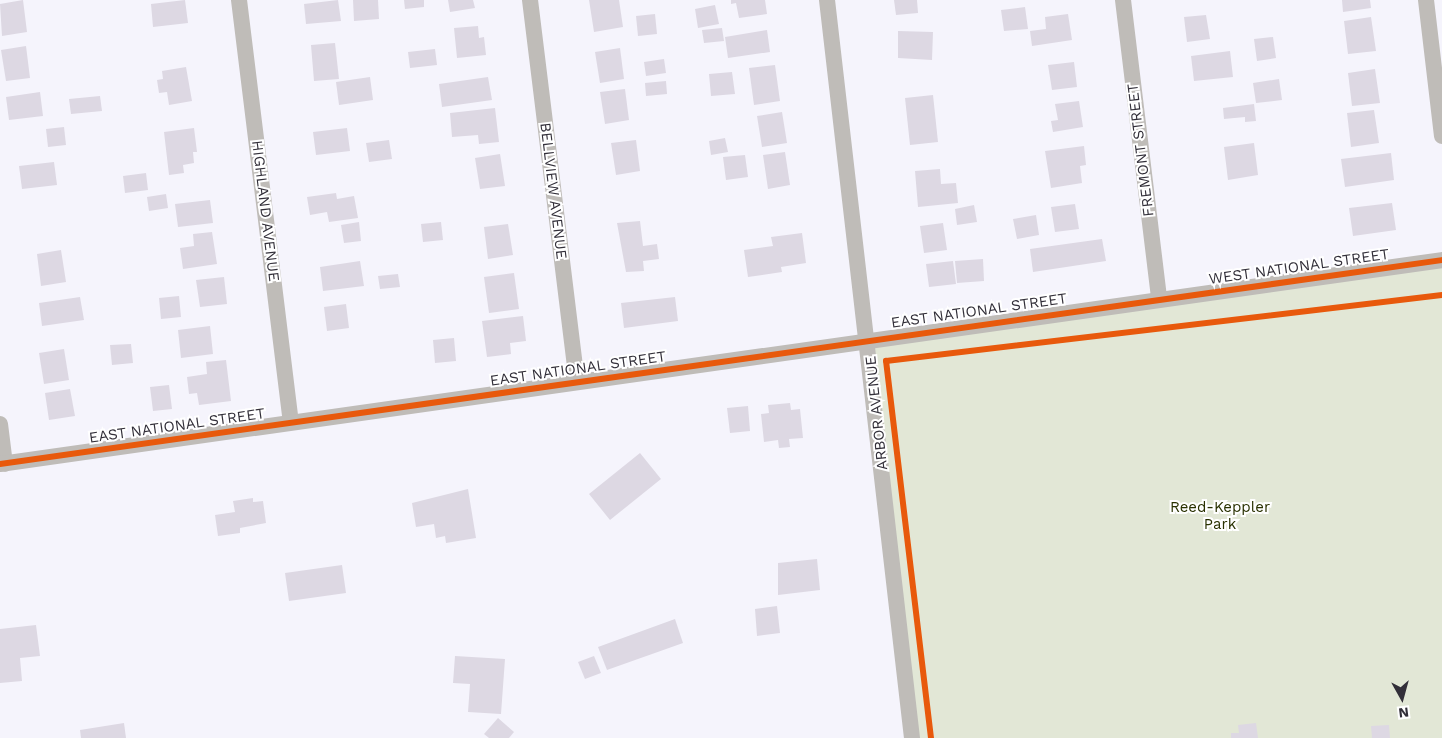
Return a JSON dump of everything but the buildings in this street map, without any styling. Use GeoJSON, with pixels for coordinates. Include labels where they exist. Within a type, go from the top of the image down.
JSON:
{"type":"FeatureCollection","features":[{"type":"Feature","properties":{"kind":"street","name":"HIGHLAND AVENUE"},"geometry":{"type":"LineString","coordinates":[[239,0],[291,422]]}},
{"type":"Feature","properties":{"kind":"street","name":"BELLVIEW AVENUE"},"geometry":{"type":"LineString","coordinates":[[530,0],[577,381]]}},
{"type":"Feature","properties":{"kind":"street","name":"ARBOR AVENUE"},"geometry":{"type":"LineString","coordinates":[[827,0],[868,339],[910,737]]}},
{"type":"Feature","properties":{"kind":"street","name":"FREMONT STREET"},"geometry":{"type":"LineString","coordinates":[[1123,0],[1159,299]]}},
{"type":"Feature","properties":{"kind":"street"},"geometry":{"type":"LineString","coordinates":[[1426,0],[1442,136]]}},
{"type":"Feature","properties":{"kind":"street","name":"WEST NATIONAL STREET"},"geometry":{"type":"LineString","coordinates":[[1159,299],[1442,260]]}},
{"type":"Feature","properties":{"kind":"street","name":"EAST NATIONAL STREET"},"geometry":{"type":"LineString","coordinates":[[2,464],[1159,299]]}},
{"type":"Feature","properties":{"kind":"street"},"geometry":{"type":"LineString","coordinates":[[0,424],[2,464]]}},
{"type":"Feature","properties":{"kind":"green space","name":"Reed-Keppler Park"},"geometry":{"type":"Polygon","coordinates":[[[1442,260],[1442,738],[917,738],[869,339],[1442,260]]]}},
{"type":"Feature","properties":{"kind":"cycle path"},"geometry":{"type":"LineString","coordinates":[[0,464],[1442,260]]}},
{"type":"Feature","properties":{"kind":"cycle path"},"geometry":{"type":"LineString","coordinates":[[931,738],[886,361],[1442,295]]}}]}
